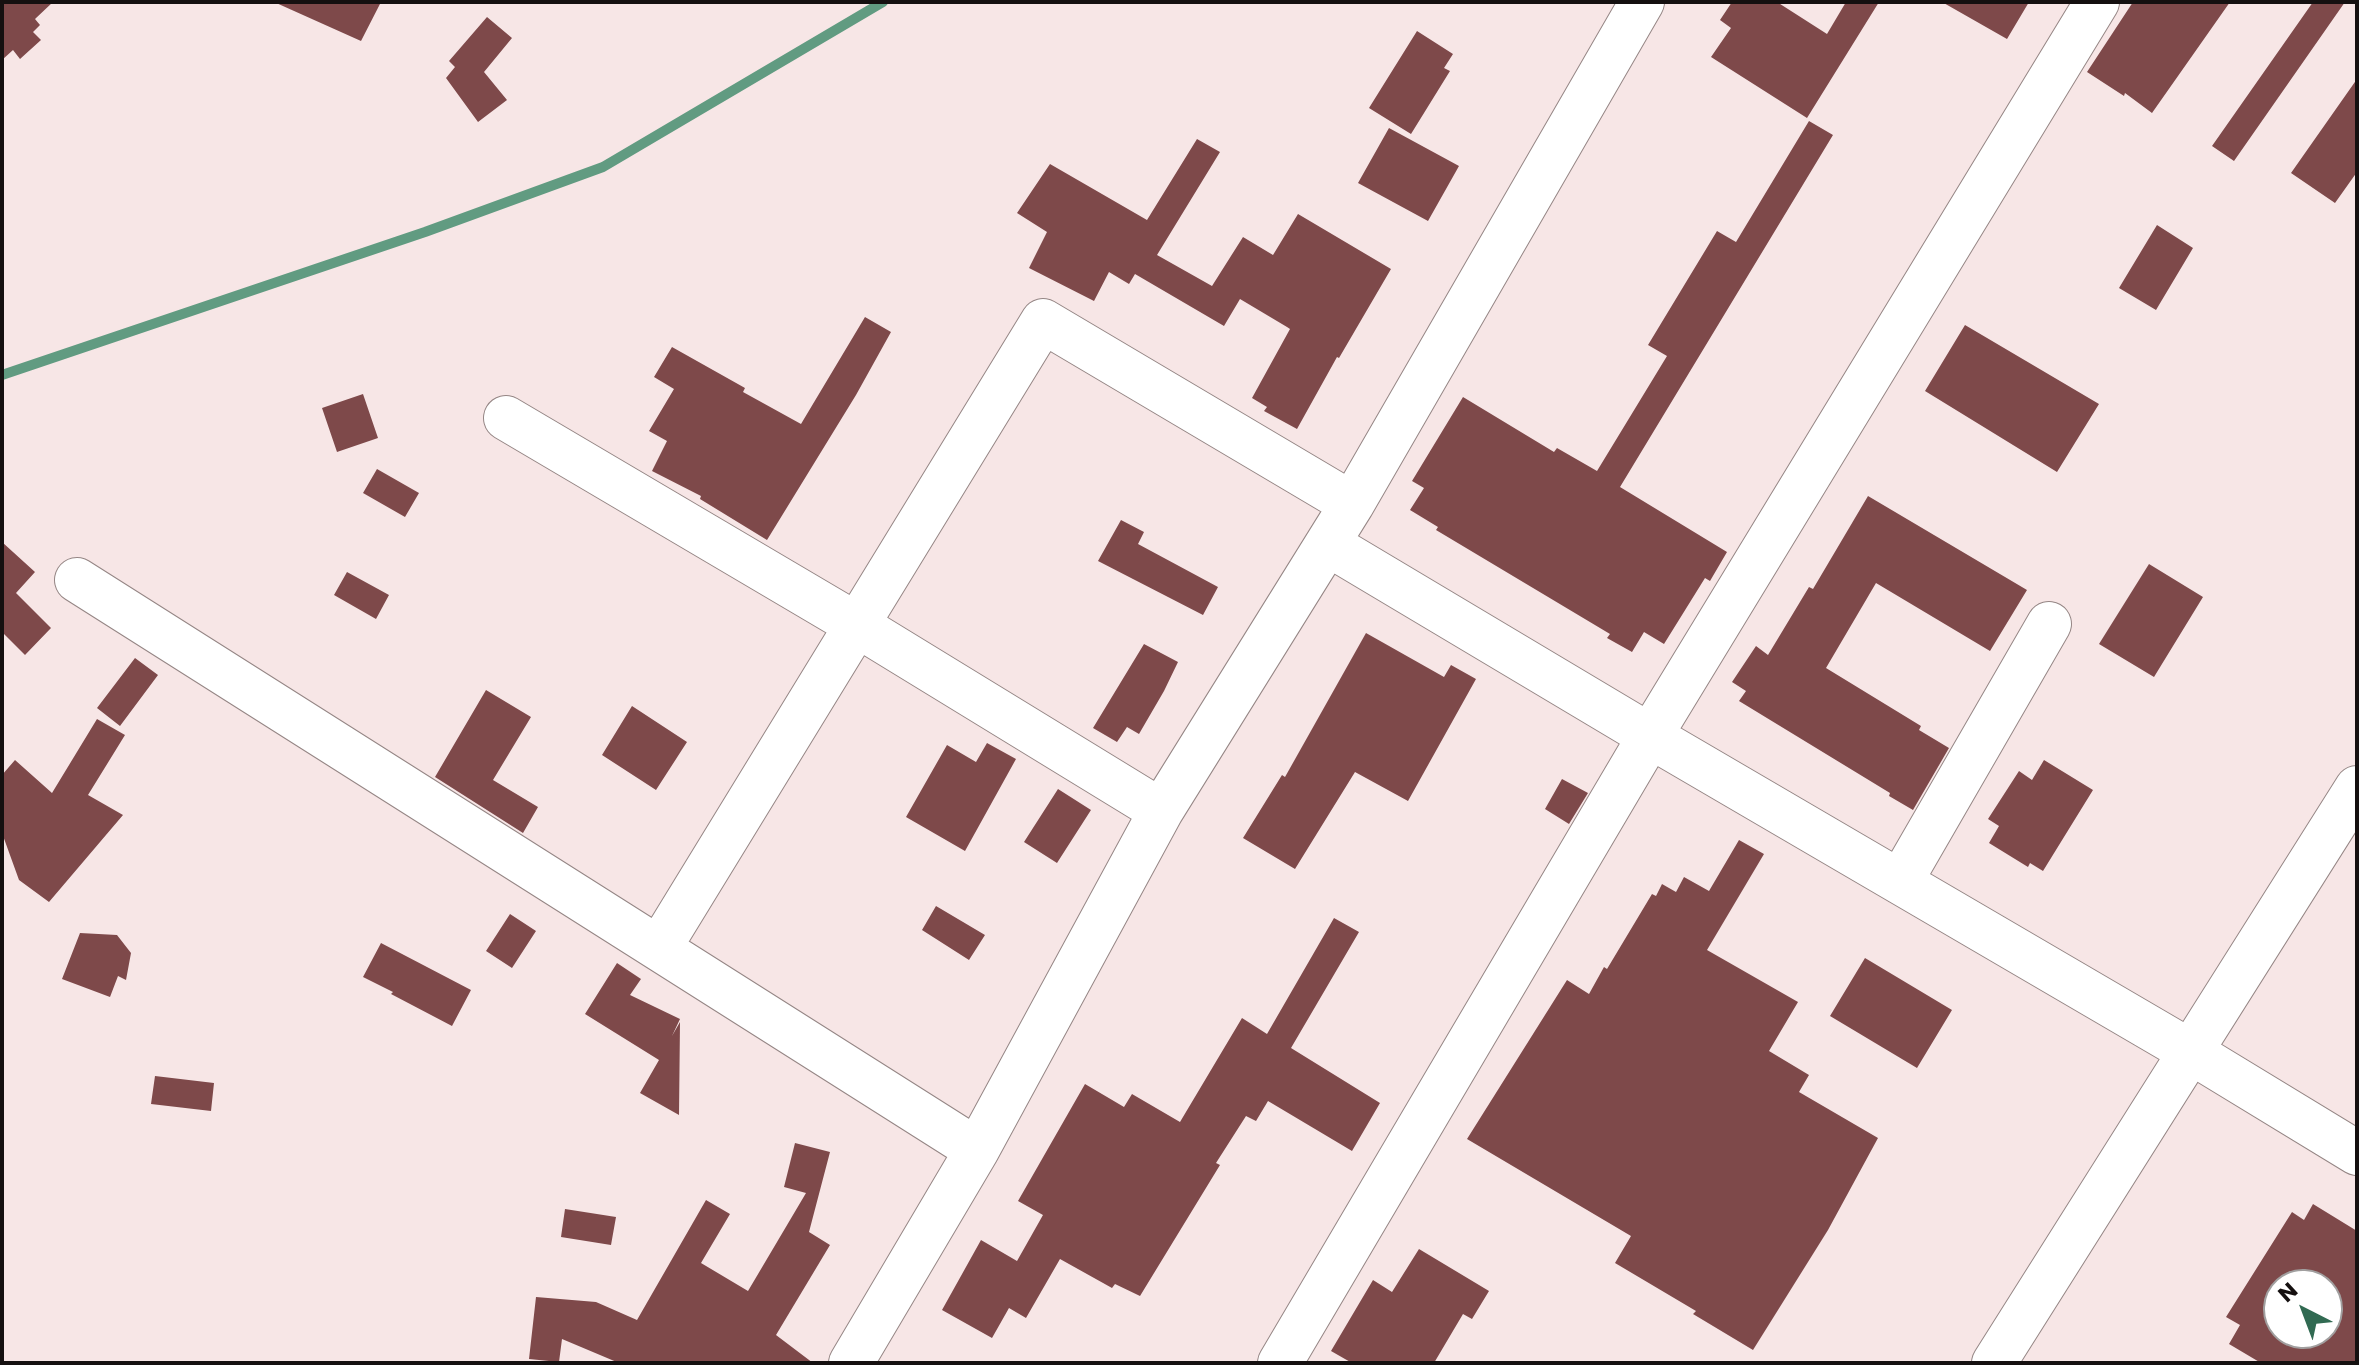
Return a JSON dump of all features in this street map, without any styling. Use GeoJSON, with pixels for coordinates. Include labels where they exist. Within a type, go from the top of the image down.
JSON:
{"type":"FeatureCollection","features":[{"type":"Feature","properties":{"kind":"street"},"geometry":{"type":"LineString","coordinates":[[851,1363],[977,1150],[1161,811],[1352,504],[1642,2]]}},
{"type":"Feature","properties":{"kind":"street"},"geometry":{"type":"LineString","coordinates":[[1280,1363],[1650,736],[2097,2]]}},
{"type":"Feature","properties":{"kind":"street"},"geometry":{"type":"LineString","coordinates":[[659,948],[1043,321],[1352,504]]}},
{"type":"Feature","properties":{"kind":"street"},"geometry":{"type":"LineString","coordinates":[[506,418],[857,625],[1161,811]]}},
{"type":"Feature","properties":{"kind":"street"},"geometry":{"type":"LineString","coordinates":[[1328,544],[2357,1153]]}},
{"type":"Feature","properties":{"kind":"street"},"geometry":{"type":"LineString","coordinates":[[77,580],[977,1150]]}},
{"type":"Feature","properties":{"kind":"street"},"geometry":{"type":"LineString","coordinates":[[1900,882],[2049,624]]}},
{"type":"Feature","properties":{"kind":"street"},"geometry":{"type":"LineString","coordinates":[[1994,1363],[2357,788]]}},
{"type":"Feature","properties":{"kind":"building"},"geometry":{"type":"Polygon","coordinates":[[[2,2],[53,2],[35,19],[40,25],[33,32],[41,40],[20,59],[13,50],[2,60],[2,2]]]}},
{"type":"Feature","properties":{"kind":"building"},"geometry":{"type":"Polygon","coordinates":[[[274,2],[381,2],[361,41],[274,2]]]}},
{"type":"Feature","properties":{"kind":"building"},"geometry":{"type":"Polygon","coordinates":[[[1732,2],[1777,2],[1827,34],[1846,2],[1879,2],[1807,118],[1711,57],[1731,28],[1720,20],[1732,2]]]}},
{"type":"Feature","properties":{"kind":"building"},"geometry":{"type":"Polygon","coordinates":[[[1942,2],[2029,2],[2007,39],[1942,2]]]}},
{"type":"Feature","properties":{"kind":"building"},"geometry":{"type":"Polygon","coordinates":[[[2133,2],[2230,2],[2152,113],[2125,93],[2124,96],[2087,72],[2133,2]]]}},
{"type":"Feature","properties":{"kind":"building"},"geometry":{"type":"Polygon","coordinates":[[[2313,2],[2345,2],[2234,161],[2212,146],[2313,2]]]}},
{"type":"Feature","properties":{"kind":"building"},"geometry":{"type":"Polygon","coordinates":[[[487,17],[512,38],[484,72],[507,100],[478,122],[446,78],[455,67],[449,61],[487,17]]]}},
{"type":"Feature","properties":{"kind":"building"},"geometry":{"type":"Polygon","coordinates":[[[1417,31],[1453,54],[1444,68],[1450,71],[1411,134],[1369,108],[1417,31]]]}},
{"type":"Feature","properties":{"kind":"building"},"geometry":{"type":"Polygon","coordinates":[[[2357,79],[2357,172],[2335,203],[2291,173],[2357,79]]]}},
{"type":"Feature","properties":{"kind":"building"},"geometry":{"type":"Polygon","coordinates":[[[1809,121],[1833,135],[1620,487],[1727,552],[1710,581],[1705,578],[1664,644],[1644,632],[1632,652],[1607,638],[1610,634],[1436,530],[1438,527],[1410,510],[1424,488],[1412,481],[1463,397],[1554,452],[1557,448],[1597,471],[1667,356],[1648,345],[1717,231],[1736,242],[1809,121]]]}},
{"type":"Feature","properties":{"kind":"building"},"geometry":{"type":"Polygon","coordinates":[[[1389,128],[1459,166],[1428,221],[1358,183],[1389,128]]]}},
{"type":"Feature","properties":{"kind":"building"},"geometry":{"type":"Polygon","coordinates":[[[1197,139],[1220,152],[1157,255],[1212,286],[1243,237],[1273,255],[1298,214],[1391,269],[1297,429],[1264,411],[1267,407],[1252,398],[1290,329],[1287,327],[1240,299],[1224,326],[1135,274],[1129,284],[1109,272],[1094,301],[1029,268],[1047,232],[1017,213],[1050,164],[1147,220],[1197,139]]]}},
{"type":"Feature","properties":{"kind":"building"},"geometry":{"type":"Polygon","coordinates":[[[2157,225],[2193,248],[2156,310],[2119,288],[2157,225]]]}},
{"type":"Feature","properties":{"kind":"building"},"geometry":{"type":"Polygon","coordinates":[[[865,317],[891,332],[767,540],[700,499],[701,496],[652,471],[667,441],[649,431],[674,389],[654,377],[672,347],[801,424],[865,317]]]}},
{"type":"Feature","properties":{"kind":"building"},"geometry":{"type":"Polygon","coordinates":[[[1965,325],[2099,404],[2057,472],[1925,391],[1965,325]]]}},
{"type":"Feature","properties":{"kind":"building"},"geometry":{"type":"Polygon","coordinates":[[[363,394],[378,438],[337,452],[322,408],[363,394]]]}},
{"type":"Feature","properties":{"kind":"building"},"geometry":{"type":"Polygon","coordinates":[[[377,469],[419,493],[405,517],[363,493],[377,469]]]}},
{"type":"Feature","properties":{"kind":"building"},"geometry":{"type":"Polygon","coordinates":[[[1868,496],[2027,590],[1990,651],[1876,583],[1826,668],[1921,726],[1919,730],[1949,748],[1913,810],[1739,701],[1746,691],[1732,682],[1756,646],[1768,655],[1809,587],[1813,589],[1868,496]]]}},
{"type":"Feature","properties":{"kind":"building"},"geometry":{"type":"Polygon","coordinates":[[[1121,520],[1144,532],[1138,544],[1218,587],[1203,615],[1098,561],[1121,520]]]}},
{"type":"Feature","properties":{"kind":"building"},"geometry":{"type":"Polygon","coordinates":[[[2,542],[35,572],[16,593],[51,628],[25,655],[2,632],[2,542]]]}},
{"type":"Feature","properties":{"kind":"building"},"geometry":{"type":"Polygon","coordinates":[[[2149,564],[2203,597],[2154,677],[2099,644],[2149,564]]]}},
{"type":"Feature","properties":{"kind":"building"},"geometry":{"type":"Polygon","coordinates":[[[347,572],[389,595],[376,619],[334,595],[347,572]]]}},
{"type":"Feature","properties":{"kind":"building"},"geometry":{"type":"Polygon","coordinates":[[[1366,633],[1444,677],[1451,665],[1476,679],[1408,801],[1355,772],[1295,869],[1243,838],[1282,775],[1285,777],[1366,633]]]}},
{"type":"Feature","properties":{"kind":"building"},"geometry":{"type":"Polygon","coordinates":[[[1144,644],[1178,662],[1139,734],[1127,727],[1117,742],[1093,728],[1144,644]]]}},
{"type":"Feature","properties":{"kind":"building"},"geometry":{"type":"Polygon","coordinates":[[[135,658],[158,675],[120,726],[97,708],[135,658]]]}},
{"type":"Feature","properties":{"kind":"building"},"geometry":{"type":"Polygon","coordinates":[[[486,690],[531,717],[493,780],[538,807],[523,833],[435,777],[486,690]]]}},
{"type":"Feature","properties":{"kind":"building"},"geometry":{"type":"Polygon","coordinates":[[[632,706],[687,742],[656,790],[602,755],[632,706]]]}},
{"type":"Feature","properties":{"kind":"building"},"geometry":{"type":"Polygon","coordinates":[[[97,719],[125,735],[88,795],[123,815],[49,902],[19,880],[2,833],[2,775],[15,760],[52,793],[97,719]]]}},
{"type":"Feature","properties":{"kind":"building"},"geometry":{"type":"Polygon","coordinates":[[[987,743],[1016,759],[965,851],[906,817],[947,745],[976,762],[987,743]]]}},
{"type":"Feature","properties":{"kind":"building"},"geometry":{"type":"Polygon","coordinates":[[[2044,760],[2093,790],[2043,871],[2030,863],[2028,867],[1989,843],[1999,826],[1988,819],[2019,771],[2032,780],[2044,760]]]}},
{"type":"Feature","properties":{"kind":"building"},"geometry":{"type":"Polygon","coordinates":[[[1562,779],[1588,793],[1569,824],[1545,809],[1562,779]]]}},
{"type":"Feature","properties":{"kind":"building"},"geometry":{"type":"Polygon","coordinates":[[[1058,789],[1091,810],[1057,863],[1024,842],[1058,789]]]}},
{"type":"Feature","properties":{"kind":"building"},"geometry":{"type":"Polygon","coordinates":[[[1739,840],[1764,854],[1707,950],[1798,1002],[1769,1051],[1809,1075],[1799,1092],[1878,1138],[1828,1230],[1753,1350],[1693,1314],[1696,1311],[1615,1263],[1631,1236],[1467,1139],[1567,980],[1589,994],[1652,894],[1656,896],[1662,884],[1676,892],[1684,877],[1709,891],[1739,840]]]}},
{"type":"Feature","properties":{"kind":"building"},"geometry":{"type":"Polygon","coordinates":[[[936,906],[985,935],[969,960],[922,930],[936,906]]]}},
{"type":"Feature","properties":{"kind":"building"},"geometry":{"type":"Polygon","coordinates":[[[510,914],[536,931],[512,968],[486,951],[510,914]]]}},
{"type":"Feature","properties":{"kind":"building"},"geometry":{"type":"Polygon","coordinates":[[[1334,918],[1359,932],[1291,1048],[1380,1103],[1352,1151],[1268,1101],[1256,1121],[1246,1116],[1216,1163],[1220,1165],[1140,1296],[1115,1284],[1112,1288],[1060,1259],[1026,1318],[1009,1308],[992,1338],[942,1310],[981,1240],[1017,1261],[1043,1215],[1018,1201],[1085,1084],[1124,1107],[1132,1094],[1180,1122],[1242,1018],[1267,1034],[1334,918]]]}},
{"type":"Feature","properties":{"kind":"building"},"geometry":{"type":"Polygon","coordinates":[[[80,933],[117,935],[131,953],[126,980],[118,976],[110,997],[62,979],[80,933]]]}},
{"type":"Feature","properties":{"kind":"building"},"geometry":{"type":"Polygon","coordinates":[[[381,943],[471,990],[452,1026],[363,977],[381,943]]]}},
{"type":"Feature","properties":{"kind":"building"},"geometry":{"type":"Polygon","coordinates":[[[1865,958],[1952,1010],[1917,1068],[1830,1016],[1865,958]]]}},
{"type":"Feature","properties":{"kind":"building"},"geometry":{"type":"Polygon","coordinates":[[[617,963],[641,979],[630,995],[680,1019],[672,1036],[680,1022],[679,1115],[640,1093],[659,1060],[585,1014],[617,963]]]}},
{"type":"Feature","properties":{"kind":"building"},"geometry":{"type":"Polygon","coordinates":[[[155,1076],[214,1083],[211,1111],[151,1104],[155,1076]]]}},
{"type":"Feature","properties":{"kind":"building"},"geometry":{"type":"Polygon","coordinates":[[[795,1143],[830,1152],[809,1232],[830,1245],[776,1335],[813,1363],[619,1363],[562,1339],[559,1362],[529,1359],[536,1297],[596,1302],[637,1320],[706,1200],[730,1214],[701,1263],[748,1291],[806,1193],[784,1187],[795,1143]]]}},
{"type":"Feature","properties":{"kind":"building"},"geometry":{"type":"Polygon","coordinates":[[[2313,1204],[2357,1231],[2357,1363],[2261,1363],[2229,1344],[2240,1325],[2226,1317],[2292,1212],[2304,1220],[2313,1204]]]}},
{"type":"Feature","properties":{"kind":"building"},"geometry":{"type":"Polygon","coordinates":[[[565,1209],[616,1217],[611,1245],[561,1237],[565,1209]]]}},
{"type":"Feature","properties":{"kind":"building"},"geometry":{"type":"Polygon","coordinates":[[[1419,1249],[1489,1291],[1472,1319],[1463,1314],[1434,1363],[1352,1363],[1331,1351],[1373,1280],[1392,1292],[1419,1249]]]}},
{"type":"Feature","properties":{"kind":"waterway"},"geometry":{"type":"LineString","coordinates":[[2,375],[425,232],[603,167],[883,2]]}}]}
